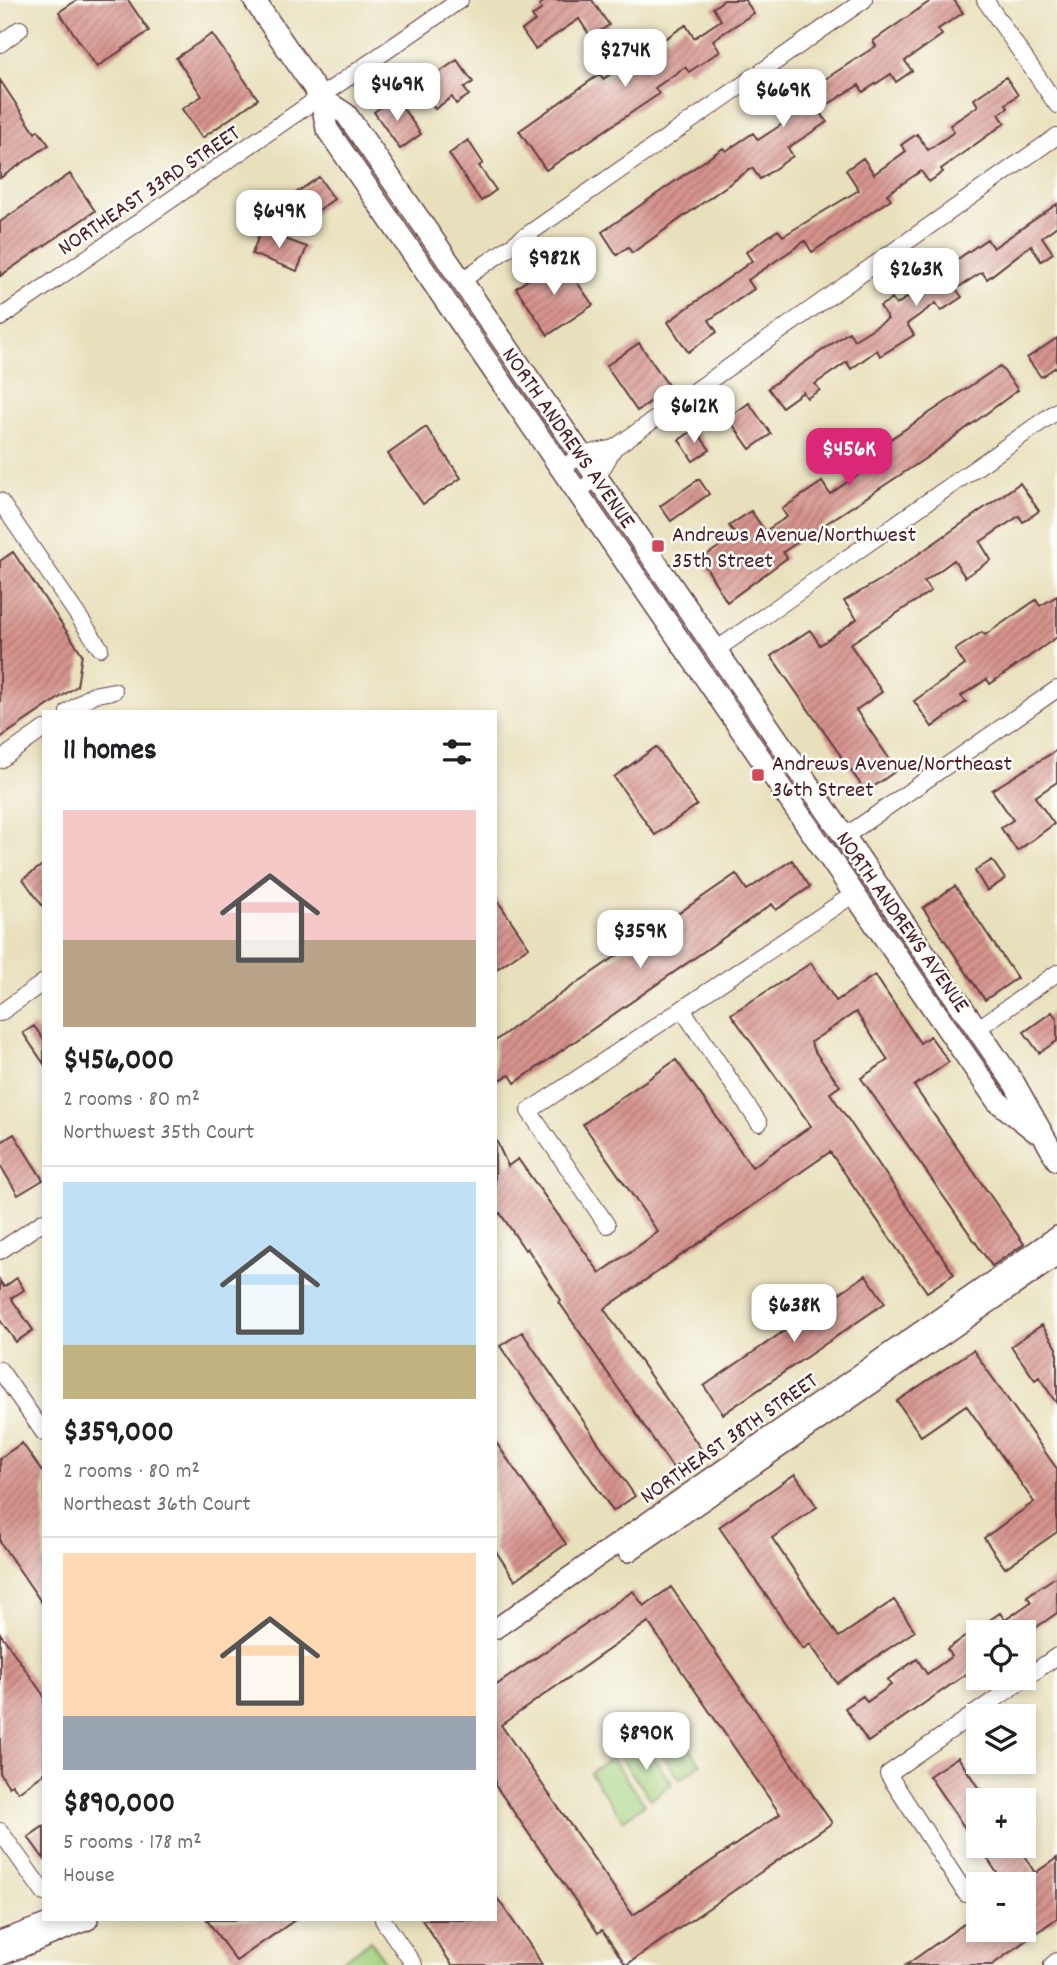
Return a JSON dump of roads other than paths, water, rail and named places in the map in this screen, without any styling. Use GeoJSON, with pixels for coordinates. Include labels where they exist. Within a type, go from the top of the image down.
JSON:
{"type":"FeatureCollection","features":[{"type":"Feature","properties":{"kind":"main road","name":"NORTH ANDREWS AVENUE"},"geometry":{"type":"LineString","coordinates":[[254,0],[321,98],[346,114],[1014,1083],[1040,1134],[1057,1160]]}},
{"type":"Feature","properties":{"kind":"main road","name":"NORTH ANDREWS AVENUE"},"geometry":{"type":"LineString","coordinates":[[321,98],[327,129],[810,832],[997,1101],[1040,1134]]}},
{"type":"Feature","properties":{"kind":"main road"},"geometry":{"type":"LineString","coordinates":[[810,832],[832,840],[845,836]]}},
{"type":"Feature","properties":{"kind":"main road"},"geometry":{"type":"LineString","coordinates":[[854,894],[876,896],[893,907]]}},
{"type":"Feature","properties":{"kind":"street","name":"NORTHEAST 33RD STREET"},"geometry":{"type":"LineString","coordinates":[[0,317],[460,0]]}},
{"type":"Feature","properties":{"kind":"street"},"geometry":{"type":"LineString","coordinates":[[461,281],[863,0]]}},
{"type":"Feature","properties":{"kind":"street"},"geometry":{"type":"LineString","coordinates":[[985,0],[1057,105]]}},
{"type":"Feature","properties":{"kind":"street"},"geometry":{"type":"LineString","coordinates":[[0,44],[20,29]]}},
{"type":"Feature","properties":{"kind":"street"},"geometry":{"type":"LineString","coordinates":[[561,469],[581,455],[614,448],[1057,136]]}},
{"type":"Feature","properties":{"kind":"street"},"geometry":{"type":"LineString","coordinates":[[716,650],[1057,411]]}},
{"type":"Feature","properties":{"kind":"street"},"geometry":{"type":"LineString","coordinates":[[577,492],[597,478],[614,448]]}},
{"type":"Feature","properties":{"kind":"street"},"geometry":{"type":"LineString","coordinates":[[0,500],[100,648]]}},
{"type":"Feature","properties":{"kind":"street"},"geometry":{"type":"LineString","coordinates":[[845,836],[1057,689]]}},
{"type":"Feature","properties":{"kind":"street"},"geometry":{"type":"LineString","coordinates":[[71,710],[92,695],[114,691]]}},
{"type":"Feature","properties":{"kind":"street"},"geometry":{"type":"LineString","coordinates":[[0,761],[42,730]]}},
{"type":"Feature","properties":{"kind":"street"},"geometry":{"type":"LineString","coordinates":[[607,1225],[528,1111],[854,894]]}},
{"type":"Feature","properties":{"kind":"street"},"geometry":{"type":"LineString","coordinates":[[977,1029],[1057,974]]}},
{"type":"Feature","properties":{"kind":"street"},"geometry":{"type":"LineString","coordinates":[[0,1013],[42,983]]}},
{"type":"Feature","properties":{"kind":"street"},"geometry":{"type":"LineString","coordinates":[[682,1009],[759,1123]]}},
{"type":"Feature","properties":{"kind":"street"},"geometry":{"type":"LineString","coordinates":[[0,1251],[42,1223]]}},
{"type":"Feature","properties":{"kind":"street","name":"NORTHEAST 38TH STREET"},"geometry":{"type":"LineString","coordinates":[[497,1628],[1057,1236]]}},
{"type":"Feature","properties":{"kind":"street","name":"NORTHEAST 38TH STREET"},"geometry":{"type":"LineString","coordinates":[[497,1644],[1057,1256]]}},
{"type":"Feature","properties":{"kind":"street"},"geometry":{"type":"LineString","coordinates":[[1,1372],[42,1430]]}},
{"type":"Feature","properties":{"kind":"street"},"geometry":{"type":"LineString","coordinates":[[966,1894],[888,1774],[1057,1656]]}},
{"type":"Feature","properties":{"kind":"street"},"geometry":{"type":"LineString","coordinates":[[0,1831],[42,1890]]}},
{"type":"Feature","properties":{"kind":"street"},"geometry":{"type":"LineString","coordinates":[[384,1921],[414,1965]]}},
{"type":"Feature","properties":{"kind":"street"},"geometry":{"type":"LineString","coordinates":[[0,1941],[62,1923]]}},
{"type":"Feature","properties":{"kind":"street"},"geometry":{"type":"LineString","coordinates":[[0,1956],[62,1923]]}},
{"type":"Feature","properties":{"kind":"street"},"geometry":{"type":"LineString","coordinates":[[1052,1965],[1057,1961]]}},
{"type":"Feature","properties":{"kind":"place","name":"Andrews Avenue/Northwest 35th Street"},"geometry":{"type":"Point","coordinates":[658,546]}},
{"type":"Feature","properties":{"kind":"place","name":"Andrews Avenue/Northeast 36th Street"},"geometry":{"type":"Point","coordinates":[758,775]}}]}
